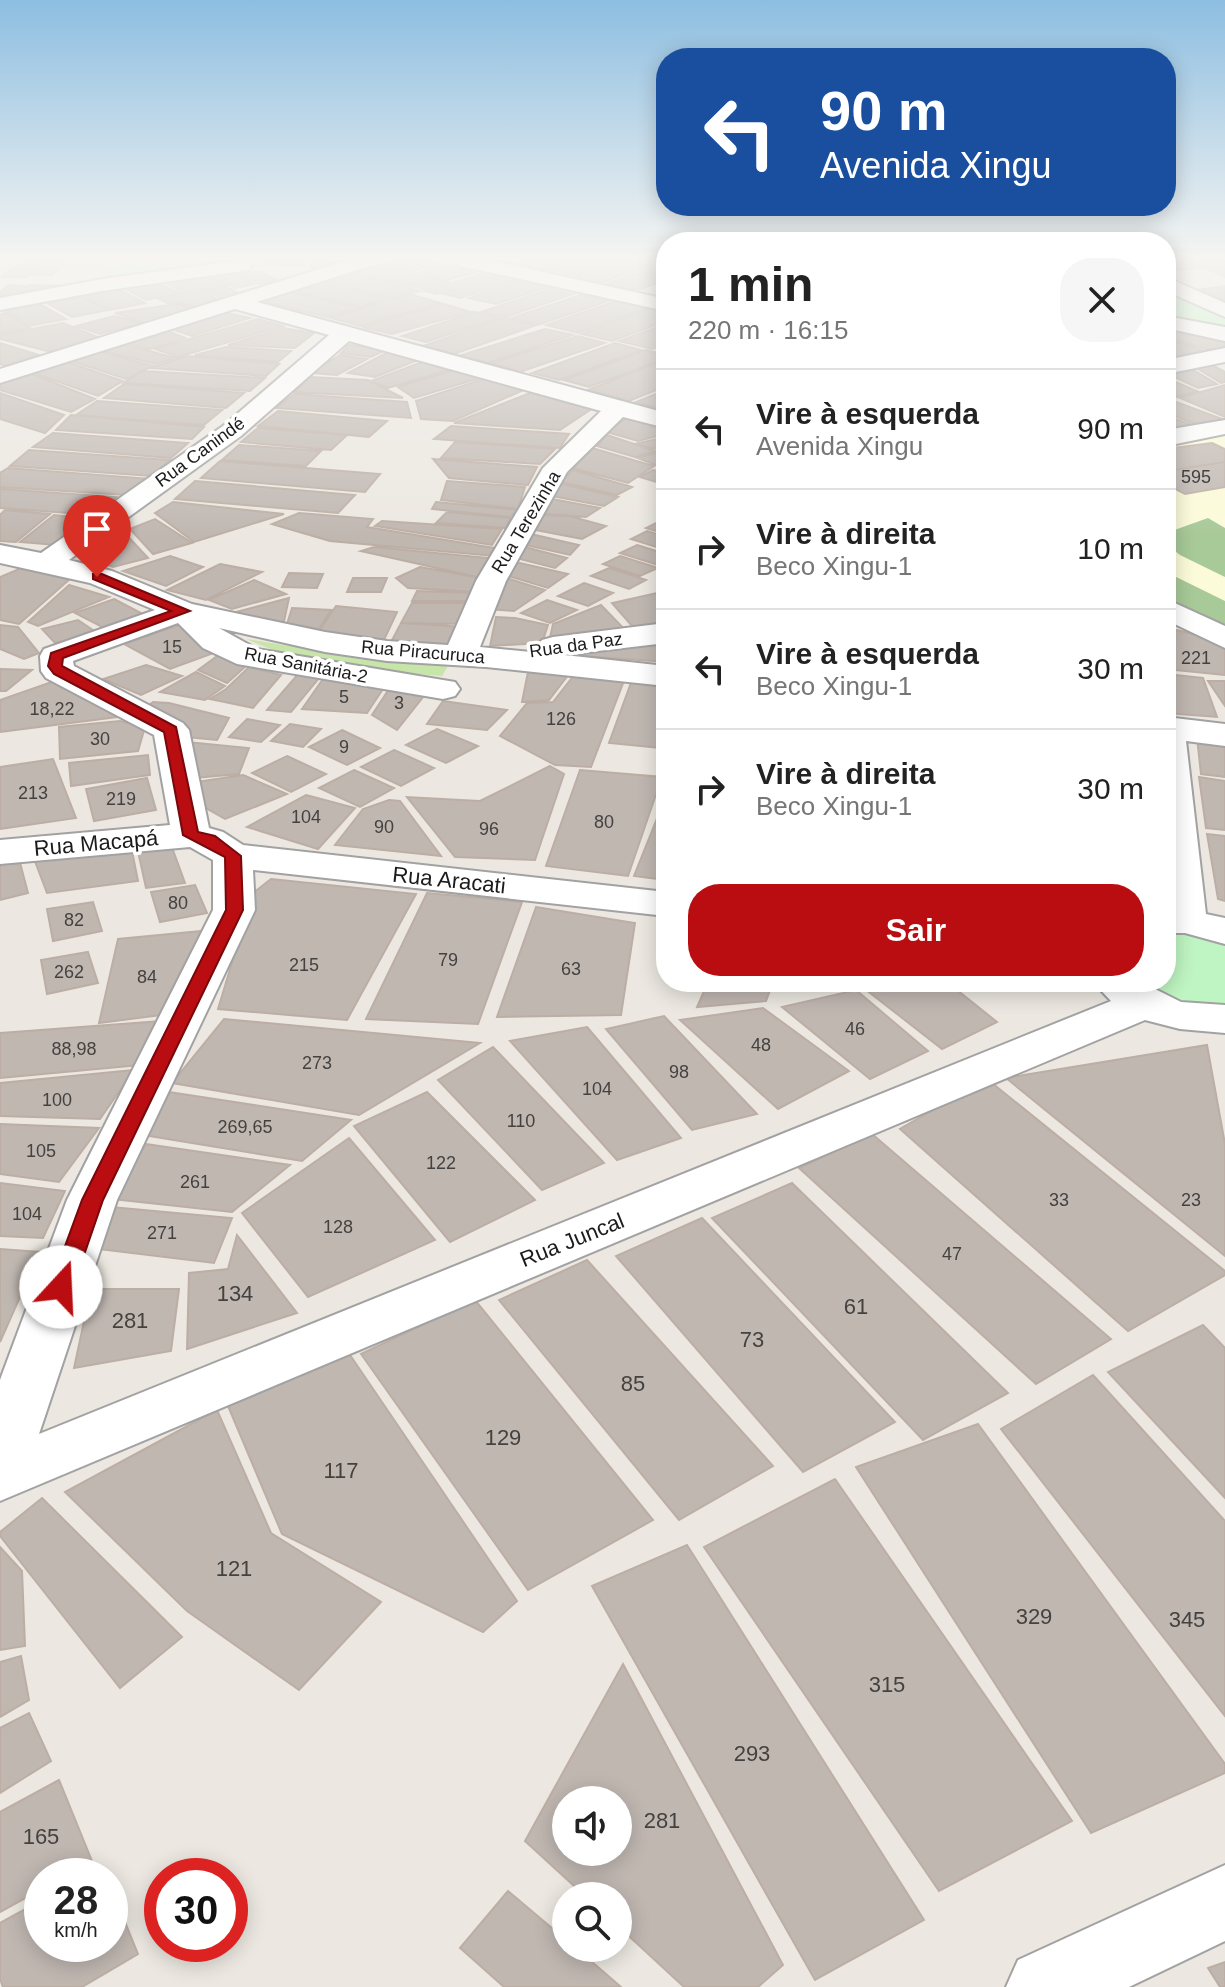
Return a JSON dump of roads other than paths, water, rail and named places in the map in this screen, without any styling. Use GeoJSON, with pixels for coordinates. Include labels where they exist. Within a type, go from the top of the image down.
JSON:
{"type":"FeatureCollection","features":[{"type":"Feature","properties":{"kind":"street"},"geometry":{"type":"LineString","coordinates":[[0,376],[73,353]]}},
{"type":"Feature","properties":{"kind":"street","name":"Rua Canindé"},"geometry":{"type":"LineString","coordinates":[[46,563],[232,431],[322,353]]}},
{"type":"Feature","properties":{"kind":"street"},"geometry":{"type":"LineString","coordinates":[[421,353],[656,418]]}},
{"type":"Feature","properties":{"kind":"street"},"geometry":{"type":"LineString","coordinates":[[1176,365],[1225,355]]}},
{"type":"Feature","properties":{"kind":"street","name":"Rua Terezinha"},"geometry":{"type":"LineString","coordinates":[[473,656],[491,581],[556,468],[619,407]]}},
{"type":"Feature","properties":{"kind":"street"},"geometry":{"type":"LineString","coordinates":[[1176,436],[1225,427]]}},
{"type":"Feature","properties":{"kind":"street","name":"Rua Sanitária-2"},"geometry":{"type":"LineString","coordinates":[[0,554],[101,577],[183,611],[214,641],[249,657],[443,689]]}},
{"type":"Feature","properties":{"kind":"street"},"geometry":{"type":"LineString","coordinates":[[0,1461],[92,1200],[234,910],[171,730],[58,671],[56,656],[183,611]]}},
{"type":"Feature","properties":{"kind":"street","name":"Rua Piracuruca"},"geometry":{"type":"LineString","coordinates":[[183,611],[325,642],[387,651],[473,656],[656,675]]}},
{"type":"Feature","properties":{"kind":"street"},"geometry":{"type":"LineString","coordinates":[[1176,613],[1225,638]]}},
{"type":"Feature","properties":{"kind":"street","name":"Rua da Paz"},"geometry":{"type":"LineString","coordinates":[[473,656],[656,634]]}},
{"type":"Feature","properties":{"kind":"street"},"geometry":{"type":"LineString","coordinates":[[1176,729],[1225,735]]}},
{"type":"Feature","properties":{"kind":"street"},"geometry":{"type":"LineString","coordinates":[[1176,803],[1192,924]]}},
{"type":"Feature","properties":{"kind":"street","name":"Rua Macapá"},"geometry":{"type":"LineString","coordinates":[[0,852],[212,845]]}},
{"type":"Feature","properties":{"kind":"street","name":"Rua Aracati"},"geometry":{"type":"LineString","coordinates":[[212,845],[656,903]]}},
{"type":"Feature","properties":{"kind":"street"},"geometry":{"type":"LineString","coordinates":[[1130,993],[1172,1015],[1225,1019]]}},
{"type":"Feature","properties":{"kind":"street","name":"Rua Juncal"},"geometry":{"type":"LineString","coordinates":[[0,1476],[1130,993]]}},
{"type":"Feature","properties":{"kind":"street"},"geometry":{"type":"LineString","coordinates":[[1045,1987],[1225,1902]]}}]}
